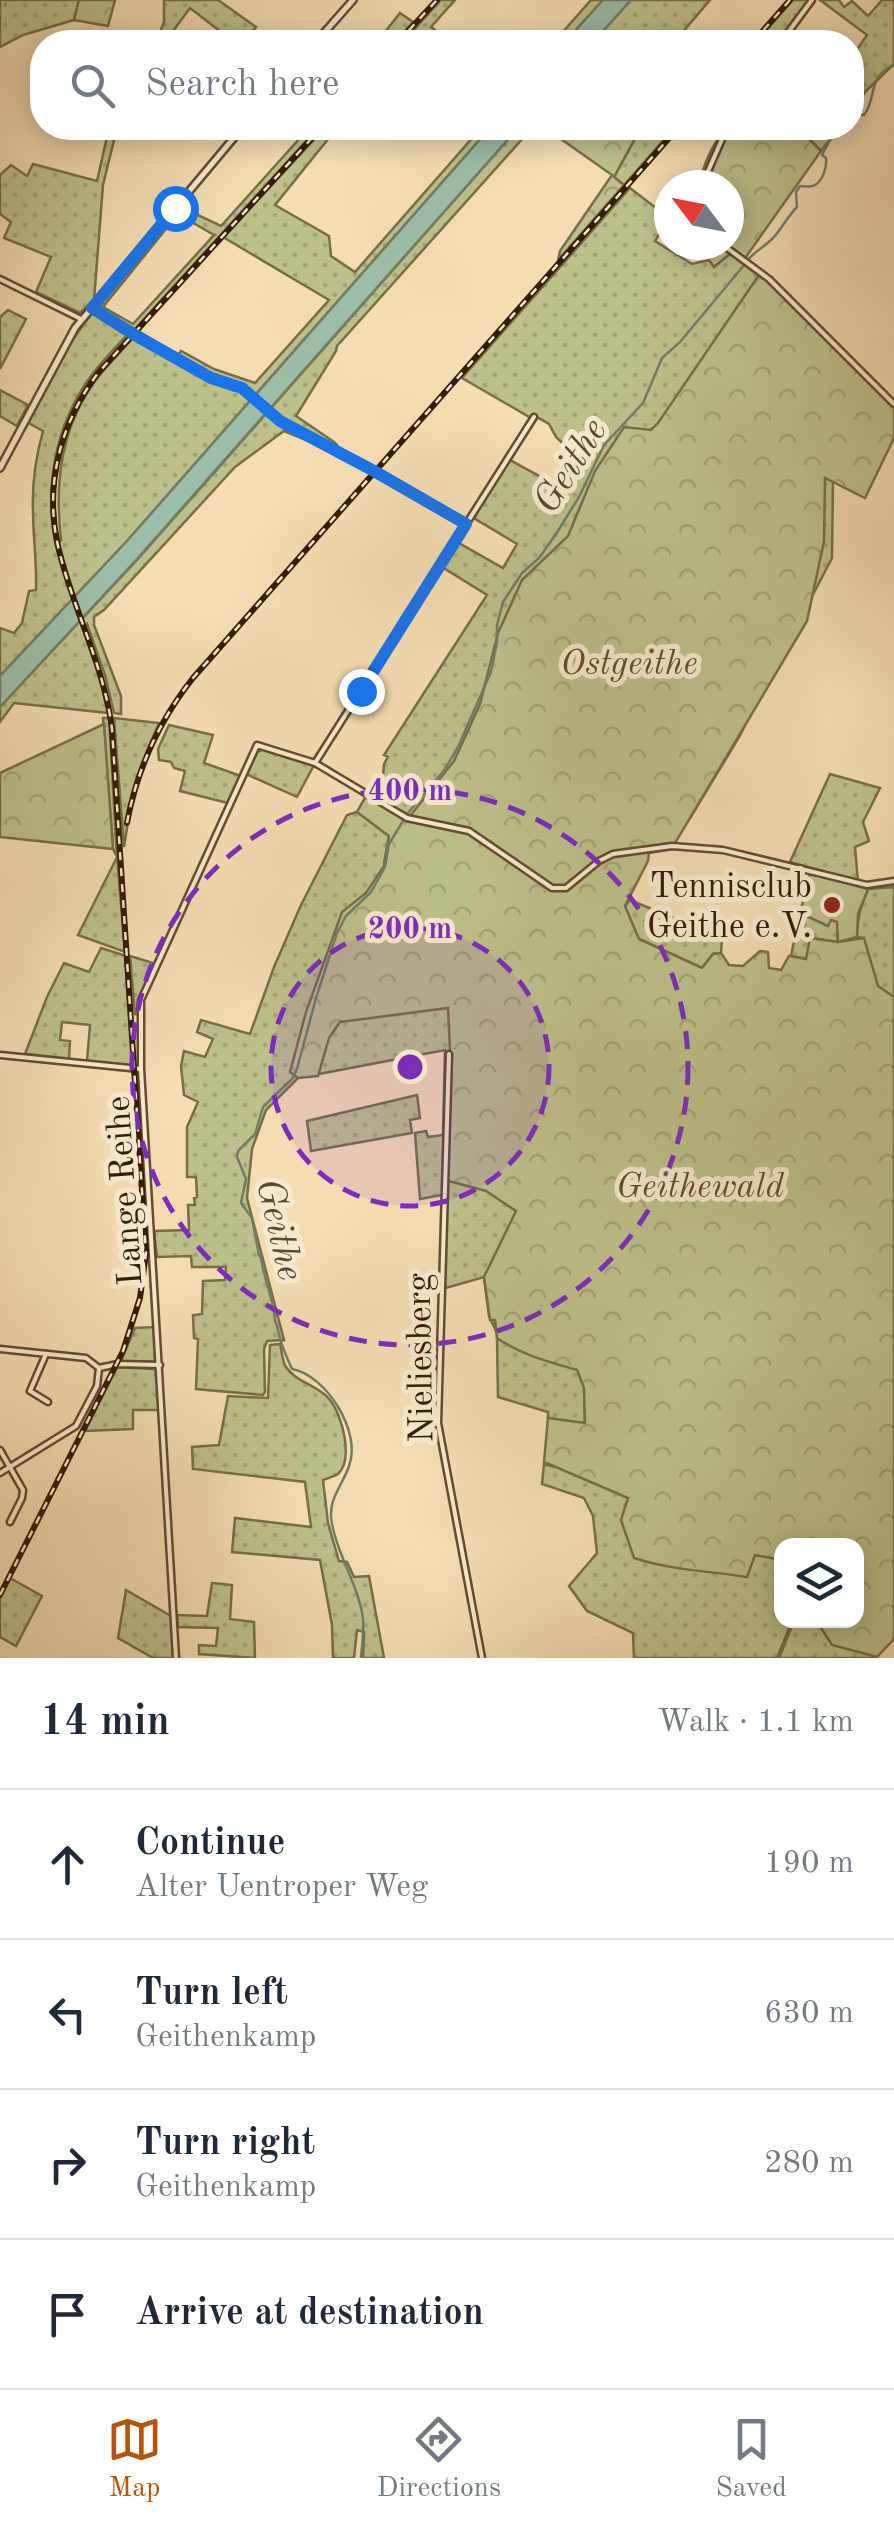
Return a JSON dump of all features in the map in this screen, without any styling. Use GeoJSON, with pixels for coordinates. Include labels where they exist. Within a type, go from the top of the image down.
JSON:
{"type":"FeatureCollection","features":[{"type":"Feature","properties":{"kind":"street"},"geometry":{"type":"LineString","coordinates":[[326,30],[352,0]]}},
{"type":"Feature","properties":{"kind":"street"},"geometry":{"type":"LineString","coordinates":[[789,30],[812,0]]}},
{"type":"Feature","properties":{"kind":"street"},"geometry":{"type":"LineString","coordinates":[[0,468],[81,320],[232,140]]}},
{"type":"Feature","properties":{"kind":"street"},"geometry":{"type":"LineString","coordinates":[[708,170],[721,140]]}},
{"type":"Feature","properties":{"kind":"street"},"geometry":{"type":"LineString","coordinates":[[743,260],[769,279],[894,404]]}},
{"type":"Feature","properties":{"kind":"street"},"geometry":{"type":"LineString","coordinates":[[0,279],[81,320]]}},
{"type":"Feature","properties":{"kind":"street"},"geometry":{"type":"LineString","coordinates":[[92,308],[211,378],[238,386],[272,415],[466,524]]}},
{"type":"Feature","properties":{"kind":"street"},"geometry":{"type":"LineString","coordinates":[[534,418],[315,763],[407,818],[469,832],[552,888],[566,888],[598,861],[626,852],[672,846],[723,850],[867,885],[894,881]]}},
{"type":"Feature","properties":{"kind":"street","name":"Lange Reihe"},"geometry":{"type":"LineString","coordinates":[[176,1658],[141,1069],[141,1000],[257,745],[315,763]]}},
{"type":"Feature","properties":{"kind":"street","name":"Nieliesberg"},"geometry":{"type":"LineString","coordinates":[[449,1054],[438,1423],[482,1658]]}},
{"type":"Feature","properties":{"kind":"street"},"geometry":{"type":"LineString","coordinates":[[0,1055],[141,1069]]}},
{"type":"Feature","properties":{"kind":"street"},"geometry":{"type":"LineString","coordinates":[[0,1350],[86,1358],[98,1368]]}},
{"type":"Feature","properties":{"kind":"street"},"geometry":{"type":"LineString","coordinates":[[46,1354],[30,1391],[48,1402]]}},
{"type":"Feature","properties":{"kind":"street"},"geometry":{"type":"LineString","coordinates":[[98,1368],[118,1364],[160,1365]]}},
{"type":"Feature","properties":{"kind":"street"},"geometry":{"type":"LineString","coordinates":[[0,1473],[76,1426],[97,1386],[98,1368]]}},
{"type":"Feature","properties":{"kind":"street"},"geometry":{"type":"LineString","coordinates":[[0,1450],[23,1490],[10,1522]]}},
{"type":"Feature","properties":{"kind":"green space"},"geometry":{"type":"Polygon","coordinates":[[[0,0],[79,0],[74,20],[30,30],[0,47],[0,0]]]}},
{"type":"Feature","properties":{"kind":"green space"},"geometry":{"type":"Polygon","coordinates":[[[79,0],[115,0],[108,26],[74,20],[79,0]]]}},
{"type":"Feature","properties":{"kind":"green space"},"geometry":{"type":"Polygon","coordinates":[[[164,0],[218,0],[256,27],[218,30],[190,8],[174,30],[161,30],[164,0]]]}},
{"type":"Feature","properties":{"kind":"green space"},"geometry":{"type":"Polygon","coordinates":[[[441,0],[455,0],[431,27],[435,30],[414,30],[441,0]]]}},
{"type":"Feature","properties":{"kind":"green space"},"geometry":{"type":"Polygon","coordinates":[[[591,0],[603,0],[576,30],[565,30],[591,0]]]}},
{"type":"Feature","properties":{"kind":"green space"},"geometry":{"type":"Polygon","coordinates":[[[631,0],[710,0],[684,30],[604,30],[631,0]]]}},
{"type":"Feature","properties":{"kind":"green space"},"geometry":{"type":"Polygon","coordinates":[[[793,0],[811,0],[788,30],[767,30],[793,0]]]}},
{"type":"Feature","properties":{"kind":"green space"},"geometry":{"type":"Polygon","coordinates":[[[820,0],[839,0],[844,7],[852,1],[868,16],[882,0],[894,0],[894,64],[864,94],[867,35],[820,0]]]}},
{"type":"Feature","properties":{"kind":"green space"},"geometry":{"type":"Polygon","coordinates":[[[400,13],[413,22],[406,30],[387,30],[400,13]]]}},
{"type":"Feature","properties":{"kind":"green space"},"geometry":{"type":"Polygon","coordinates":[[[106,140],[114,140],[103,185],[94,300],[80,313],[36,292],[51,257],[4,238],[11,222],[0,214],[0,175],[11,165],[27,176],[33,164],[97,181],[106,140]]]}},
{"type":"Feature","properties":{"kind":"green space"},"geometry":{"type":"Polygon","coordinates":[[[298,140],[307,140],[133,331],[96,307],[181,207],[221,226],[298,140]],[[178,214],[103,307],[133,324],[214,235],[178,214]]]}},
{"type":"Feature","properties":{"kind":"green space"},"geometry":{"type":"Polygon","coordinates":[[[314,140],[327,140],[275,205],[329,236],[331,256],[355,272],[470,140],[479,140],[127,541],[0,676],[0,628],[14,633],[22,623],[29,591],[36,590],[33,490],[43,431],[27,422],[68,346],[93,311],[129,333],[88,380],[60,438],[51,502],[56,545],[61,540],[62,462],[72,425],[94,383],[134,337],[176,358],[181,351],[214,369],[255,383],[329,300],[223,237],[314,140]]]}},
{"type":"Feature","properties":{"kind":"green space"},"geometry":{"type":"Polygon","coordinates":[[[507,140],[521,140],[337,346],[296,416],[334,442],[337,445],[333,451],[284,431],[235,467],[94,617],[121,696],[121,714],[114,713],[87,624],[84,627],[109,713],[14,703],[0,722],[0,707],[137,560],[507,140]]]}},
{"type":"Feature","properties":{"kind":"green space"},"geometry":{"type":"Polygon","coordinates":[[[562,140],[634,140],[614,177],[624,185],[558,260],[560,251],[612,175],[562,140]]]}},
{"type":"Feature","properties":{"kind":"green space"},"geometry":{"type":"Polygon","coordinates":[[[634,140],[663,140],[624,185],[614,177],[634,140]]]}},
{"type":"Feature","properties":{"kind":"green space"},"geometry":{"type":"Polygon","coordinates":[[[717,140],[810,140],[821,151],[744,260],[744,170],[703,170],[717,140]]]}},
{"type":"Feature","properties":{"kind":"green space"},"geometry":{"type":"Polygon","coordinates":[[[810,140],[830,140],[821,151],[810,140]]]}},
{"type":"Feature","properties":{"kind":"green space","name":"Geithewald"},"geometry":{"type":"Polygon","coordinates":[[[630,188],[654,206],[654,260],[686,260],[692,264],[709,260],[714,267],[722,260],[742,260],[761,272],[833,480],[832,558],[738,739],[672,842],[672,849],[649,853],[625,906],[630,900],[676,919],[723,926],[721,953],[713,954],[702,968],[639,939],[628,945],[830,1022],[863,938],[857,937],[857,925],[868,889],[894,887],[894,1637],[876,1658],[779,1658],[791,1628],[864,1628],[864,1538],[774,1538],[774,1628],[789,1628],[777,1658],[634,1658],[633,1633],[587,1611],[569,1586],[597,1553],[593,1516],[584,1498],[542,1484],[544,1464],[554,1467],[561,1420],[548,1418],[548,1412],[498,1397],[497,1338],[500,1340],[489,1316],[484,1277],[442,1289],[444,1185],[442,1195],[420,1199],[415,1133],[426,1131],[428,1137],[443,1135],[445,1050],[298,1078],[266,1110],[252,1149],[247,1198],[284,1340],[267,1341],[263,1395],[196,1389],[198,1339],[194,1338],[193,1315],[202,1314],[203,1281],[225,1280],[226,1267],[192,1267],[191,1256],[157,1257],[154,1231],[189,1230],[188,1205],[195,1205],[197,1197],[196,1177],[187,1177],[187,1127],[198,1102],[184,1095],[184,1051],[205,1057],[213,1039],[197,1032],[201,1020],[250,1034],[301,905],[347,815],[357,812],[389,836],[384,863],[406,813],[381,801],[388,757],[384,755],[487,595],[442,567],[457,542],[503,568],[517,544],[472,517],[508,459],[556,485],[575,455],[549,424],[533,415],[531,418],[462,378],[630,188]],[[581,1377],[585,1423],[577,1423],[604,1431],[581,1377]]]}},
{"type":"Feature","properties":{"kind":"green space","name":"Geithewald"},"geometry":{"type":"Polygon","coordinates":[[[761,272],[894,407],[894,438],[865,498],[825,478],[824,541],[807,621],[674,845],[649,851],[648,861],[625,906],[639,939],[702,968],[713,954],[721,953],[729,965],[743,966],[760,951],[768,952],[769,968],[781,970],[789,956],[806,959],[810,938],[838,942],[864,938],[878,986],[894,997],[894,1639],[877,1657],[832,1645],[821,1628],[864,1628],[864,1538],[774,1538],[774,1559],[755,1555],[747,1577],[648,1562],[634,1558],[621,1520],[628,1498],[544,1462],[548,1418],[585,1423],[584,1388],[577,1370],[536,1357],[497,1338],[495,1320],[490,1320],[484,1277],[516,1211],[486,1191],[445,1180],[448,1008],[340,1022],[329,1038],[318,1076],[298,1078],[290,1072],[306,1012],[342,912],[366,893],[384,866],[389,836],[357,812],[366,796],[406,821],[454,761],[480,704],[498,633],[522,580],[568,536],[595,471],[624,427],[651,430],[761,272]]]}},
{"type":"Feature","properties":{"kind":"green space"},"geometry":{"type":"Polygon","coordinates":[[[8,310],[26,319],[0,369],[0,317],[8,310]]]}},
{"type":"Feature","properties":{"kind":"green space"},"geometry":{"type":"Polygon","coordinates":[[[0,390],[28,405],[17,426],[0,416],[0,390]]]}},
{"type":"Feature","properties":{"kind":"green space"},"geometry":{"type":"Polygon","coordinates":[[[103,718],[109,718],[117,857],[113,849],[103,718]]]}},
{"type":"Feature","properties":{"kind":"green space"},"geometry":{"type":"Polygon","coordinates":[[[114,718],[159,723],[137,784],[124,847],[114,718]]]}},
{"type":"Feature","properties":{"kind":"green space"},"geometry":{"type":"Polygon","coordinates":[[[104,724],[113,849],[0,837],[0,773],[104,724]]]}},
{"type":"Feature","properties":{"kind":"green space"},"geometry":{"type":"Polygon","coordinates":[[[169,725],[213,735],[204,763],[241,776],[228,803],[180,791],[185,771],[159,760],[158,749],[169,725]]]}},
{"type":"Feature","properties":{"kind":"green space"},"geometry":{"type":"Polygon","coordinates":[[[264,749],[314,765],[297,797],[246,774],[257,752],[264,749]]]}},
{"type":"Feature","properties":{"kind":"green space"},"geometry":{"type":"Polygon","coordinates":[[[830,774],[880,788],[863,822],[869,841],[855,847],[858,881],[790,862],[830,774]]]}},
{"type":"Feature","properties":{"kind":"green space"},"geometry":{"type":"Polygon","coordinates":[[[117,857],[125,952],[78,935],[117,857]]]}},
{"type":"Feature","properties":{"kind":"green space","name":"Tennisclub Geithe e.V."},"geometry":{"type":"Polygon","coordinates":[[[810,873],[868,889],[858,914],[857,937],[838,942],[837,922],[831,920],[828,926],[800,913],[810,873]]]}},
{"type":"Feature","properties":{"kind":"green space"},"geometry":{"type":"Polygon","coordinates":[[[800,913],[827,925],[831,919],[837,922],[838,942],[811,938],[807,959],[791,956],[800,913]]]}},
{"type":"Feature","properties":{"kind":"green space"},"geometry":{"type":"Polygon","coordinates":[[[101,948],[126,956],[134,1067],[87,1061],[90,1025],[62,1022],[60,1040],[70,1041],[69,1059],[25,1054],[64,963],[89,972],[101,948]]]}},
{"type":"Feature","properties":{"kind":"green space"},"geometry":{"type":"Polygon","coordinates":[[[130,956],[153,963],[137,1014],[135,1014],[130,956]]]}},
{"type":"Feature","properties":{"kind":"green space"},"geometry":{"type":"Polygon","coordinates":[[[417,1095],[420,1118],[410,1120],[412,1133],[311,1151],[307,1121],[417,1095]]]}},
{"type":"Feature","properties":{"kind":"green space"},"geometry":{"type":"Polygon","coordinates":[[[155,1327],[155,1362],[121,1361],[135,1328],[155,1327]]]}},
{"type":"Feature","properties":{"kind":"green space"},"geometry":{"type":"Polygon","coordinates":[[[280,1344],[286,1367],[325,1395],[342,1426],[346,1448],[343,1467],[338,1474],[323,1480],[328,1523],[339,1561],[347,1562],[354,1577],[369,1576],[384,1658],[363,1658],[364,1632],[357,1630],[354,1658],[333,1658],[332,1625],[320,1560],[232,1552],[235,1518],[311,1527],[305,1482],[193,1469],[192,1447],[219,1445],[228,1396],[268,1398],[270,1345],[280,1344]]]}},
{"type":"Feature","properties":{"kind":"green space"},"geometry":{"type":"Polygon","coordinates":[[[117,1367],[157,1371],[159,1410],[133,1410],[133,1429],[85,1431],[117,1367]]]}},
{"type":"Feature","properties":{"kind":"green space"},"geometry":{"type":"Polygon","coordinates":[[[10,1578],[42,1596],[16,1646],[0,1637],[0,1598],[10,1578]]]}},
{"type":"Feature","properties":{"kind":"green space"},"geometry":{"type":"Polygon","coordinates":[[[212,1583],[232,1585],[230,1619],[254,1622],[255,1658],[199,1654],[199,1645],[216,1646],[218,1628],[178,1627],[177,1615],[207,1616],[212,1583]]]}},
{"type":"Feature","properties":{"kind":"green space"},"geometry":{"type":"Polygon","coordinates":[[[126,1590],[171,1616],[174,1658],[153,1658],[118,1638],[126,1590]]]}},
{"type":"Feature","properties":{"kind":"shaded area"},"geometry":{"type":"Polygon","coordinates":[[[603,0],[631,0],[604,30],[576,30],[603,0]]]}},
{"type":"Feature","properties":{"kind":"shaded area"},"geometry":{"type":"Polygon","coordinates":[[[479,140],[507,140],[137,559],[0,707],[0,676],[127,541],[479,140]]]}},
{"type":"Feature","properties":{"kind":"waterway","name":"Geithe"},"geometry":{"type":"LineString","coordinates":[[864,115],[879,76],[894,65]]}},
{"type":"Feature","properties":{"kind":"waterway","name":"Geithe"},"geometry":{"type":"LineString","coordinates":[[748,260],[772,239],[797,207],[796,192],[800,186],[813,186],[822,178],[826,162],[822,155],[830,140]]}},
{"type":"Feature","properties":{"kind":"waterway","name":"Geithe"},"geometry":{"type":"LineString","coordinates":[[408,813],[458,747],[491,672],[503,602],[556,534],[604,445],[643,403],[662,358],[745,264]]}},
{"type":"Feature","properties":{"kind":"waterway","name":"Geithe"},"geometry":{"type":"LineString","coordinates":[[361,1658],[361,1607],[331,1515],[333,1500],[349,1466],[350,1437],[346,1422],[328,1393],[305,1373],[292,1369],[284,1352],[252,1218],[241,1203],[246,1179],[237,1157],[255,1134],[263,1107],[293,1078],[337,933],[346,916],[371,892],[385,867],[389,844],[403,821]]}},
{"type":"Feature","properties":{"kind":"railway"},"geometry":{"type":"LineString","coordinates":[[409,30],[437,0]]}},
{"type":"Feature","properties":{"kind":"railway"},"geometry":{"type":"LineString","coordinates":[[764,30],[790,0]]}},
{"type":"Feature","properties":{"kind":"railway"},"geometry":{"type":"LineString","coordinates":[[0,1595],[123,1351],[140,1298],[146,1253],[112,729],[102,682],[58,546],[53,500],[59,455],[74,412],[98,373],[310,140]]}},
{"type":"Feature","properties":{"kind":"railway"},"geometry":{"type":"LineString","coordinates":[[127,823],[151,746],[193,678],[667,140]]}},
{"type":"Feature","properties":{"kind":"place","name":"Tennisclub Geithe e.V."},"geometry":{"type":"Point","coordinates":[832,905]}},
{"type":"Feature","properties":{"kind":"route"},"geometry":{"type":"LineString","coordinates":[[175,208],[92,308],[211,378],[242,388],[280,421],[466,524],[361,691]]}},
{"type":"Feature","properties":{"kind":"park label","name":"Ostgeithe"},"geometry":{"type":"Point","coordinates":[629,662]}}]}
